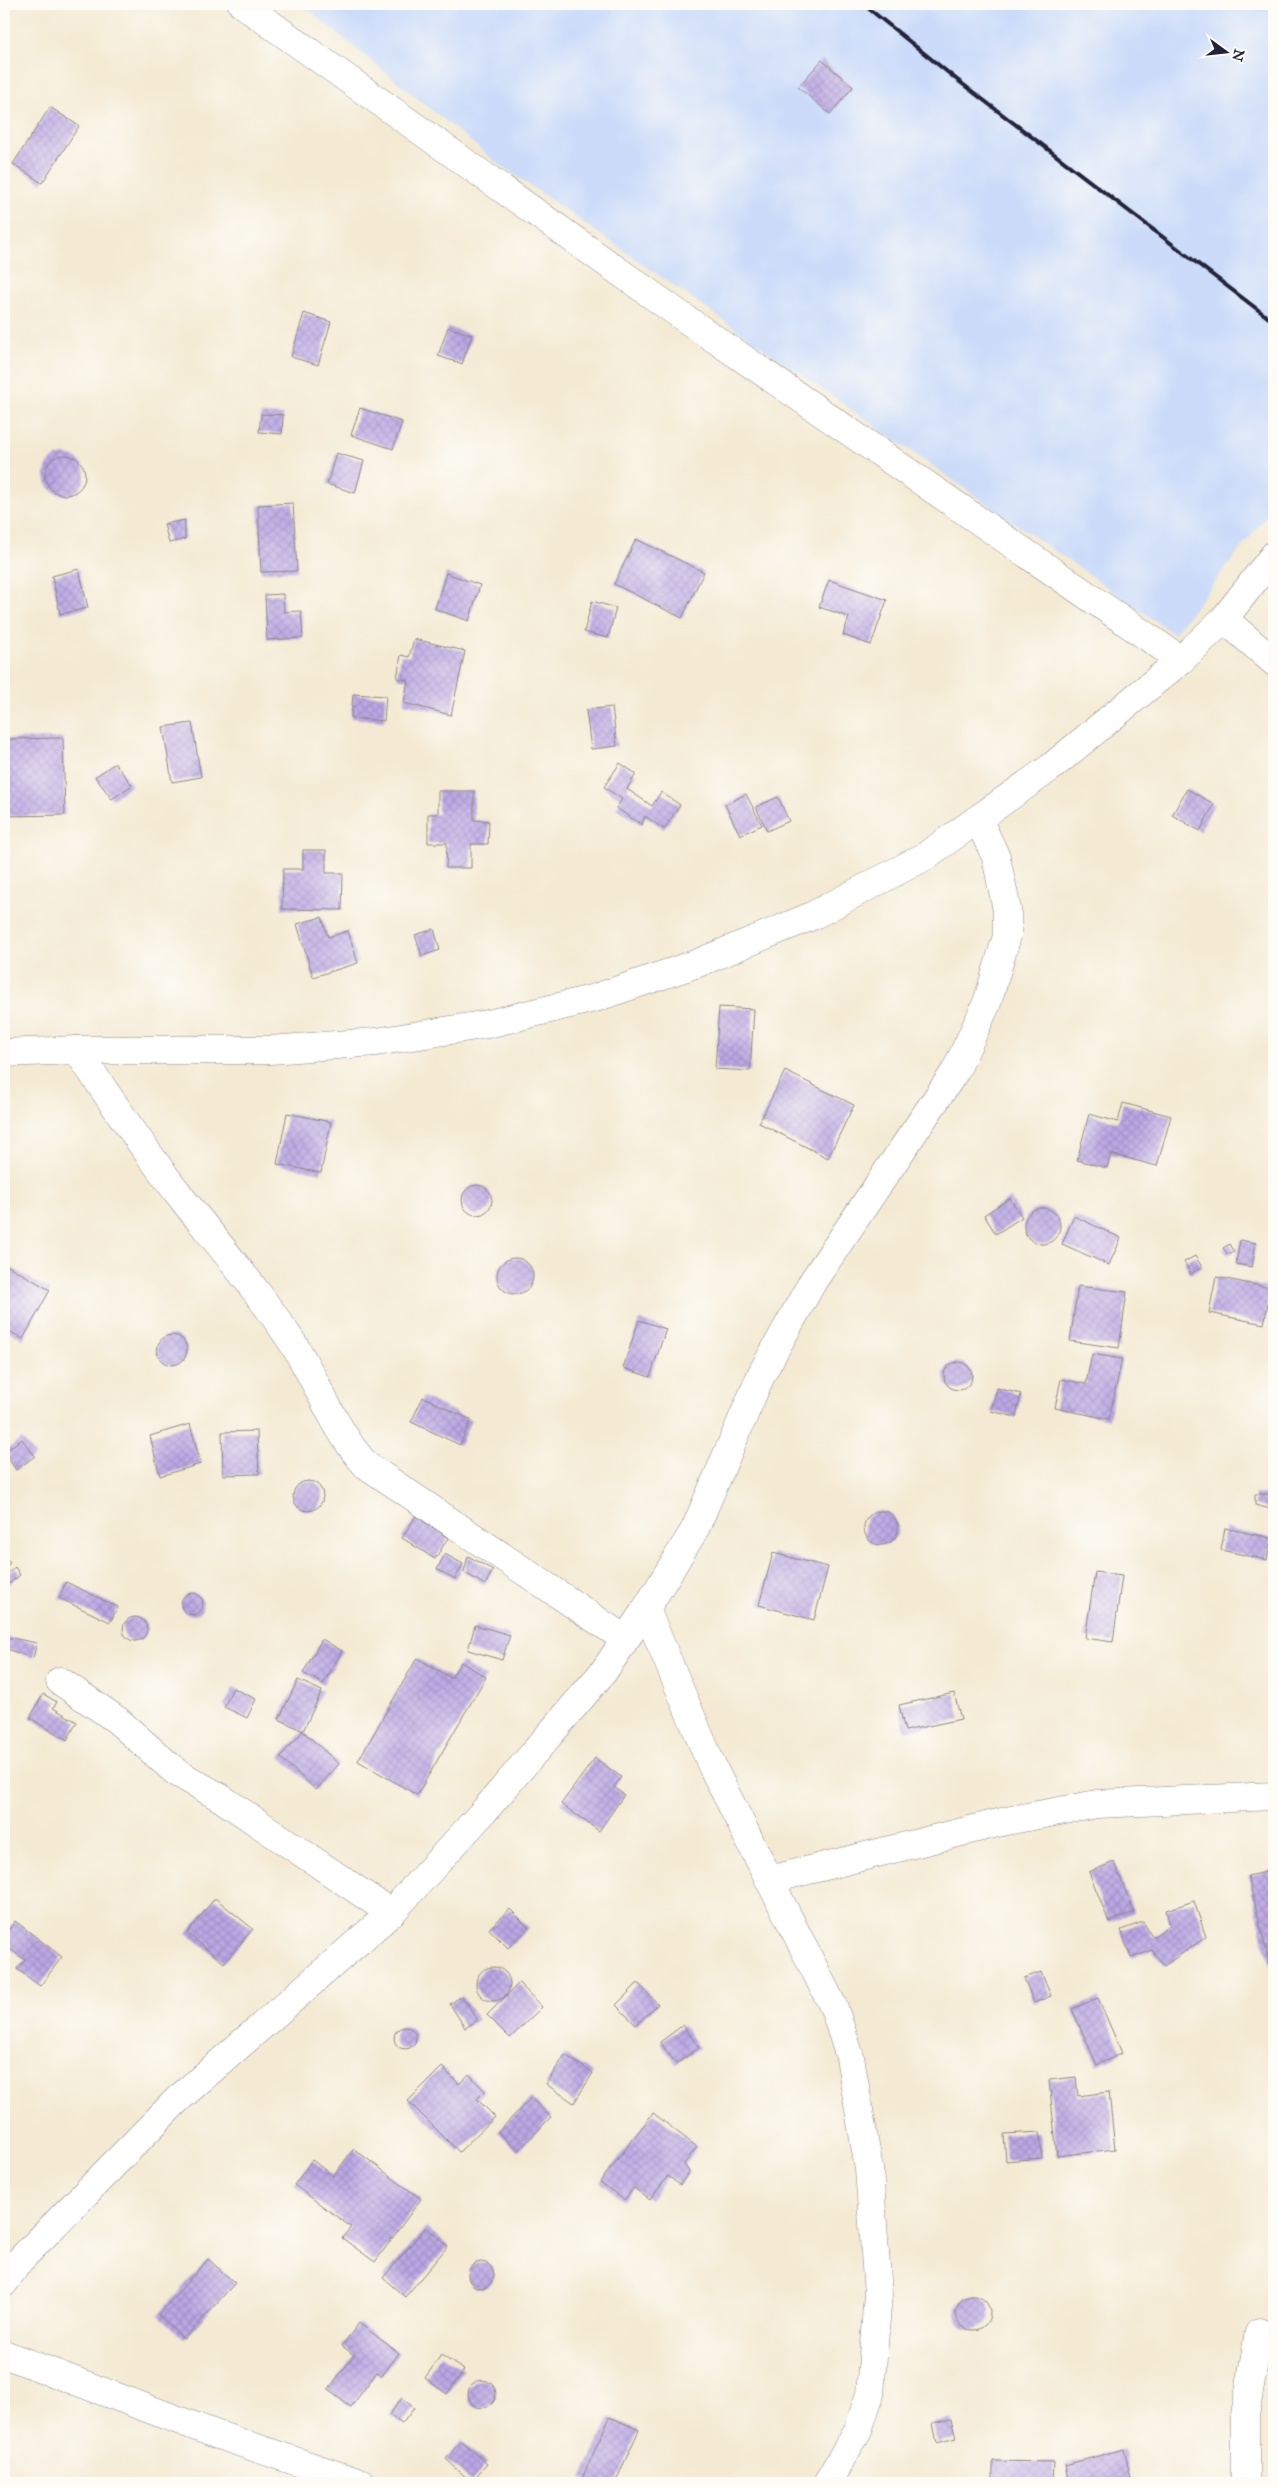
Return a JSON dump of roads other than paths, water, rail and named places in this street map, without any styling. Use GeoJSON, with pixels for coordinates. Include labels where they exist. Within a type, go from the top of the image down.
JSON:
{"type":"FeatureCollection","features":[{"type":"Feature","properties":{"kind":"street"},"geometry":{"type":"LineString","coordinates":[[242,4],[690,322],[1180,660]]}},
{"type":"Feature","properties":{"kind":"street"},"geometry":{"type":"LineString","coordinates":[[4,1053],[77,1050],[270,1050],[376,1042],[488,1024],[585,1000],[698,963],[812,916],[924,857],[1050,768],[1180,660],[1224,619],[1274,555]]}},
{"type":"Feature","properties":{"kind":"street"},"geometry":{"type":"LineString","coordinates":[[1224,619],[1274,662]]}},
{"type":"Feature","properties":{"kind":"street"},"geometry":{"type":"LineString","coordinates":[[4,2283],[19,2261],[177,2100],[391,1913],[485,1810],[598,1678],[646,1609],[695,1529],[762,1372],[813,1281],[956,1070],[987,1003],[1007,936],[1007,910],[996,857],[978,819]]}},
{"type":"Feature","properties":{"kind":"street"},"geometry":{"type":"LineString","coordinates":[[77,1050],[130,1130],[184,1201],[237,1264],[292,1343],[356,1455],[366,1465],[625,1639]]}},
{"type":"Feature","properties":{"kind":"street"},"geometry":{"type":"LineString","coordinates":[[646,1609],[712,1766],[834,2008],[850,2057],[869,2169],[878,2294],[870,2394],[858,2430],[827,2483]]}},
{"type":"Feature","properties":{"kind":"street"},"geometry":{"type":"LineString","coordinates":[[60,1681],[117,1720],[176,1772],[221,1798],[391,1913]]}},
{"type":"Feature","properties":{"kind":"street"},"geometry":{"type":"LineString","coordinates":[[770,1880],[1006,1821],[1097,1804],[1274,1796]]}},
{"type":"Feature","properties":{"kind":"street"},"geometry":{"type":"LineString","coordinates":[[1245,2483],[1245,2416],[1259,2332]]}},
{"type":"Feature","properties":{"kind":"street"},"geometry":{"type":"LineString","coordinates":[[4,2354],[215,2434],[360,2483]]}},
{"type":"Feature","properties":{"kind":"railway"},"geometry":{"type":"LineString","coordinates":[[863,4],[956,79],[1274,322]]}}]}
